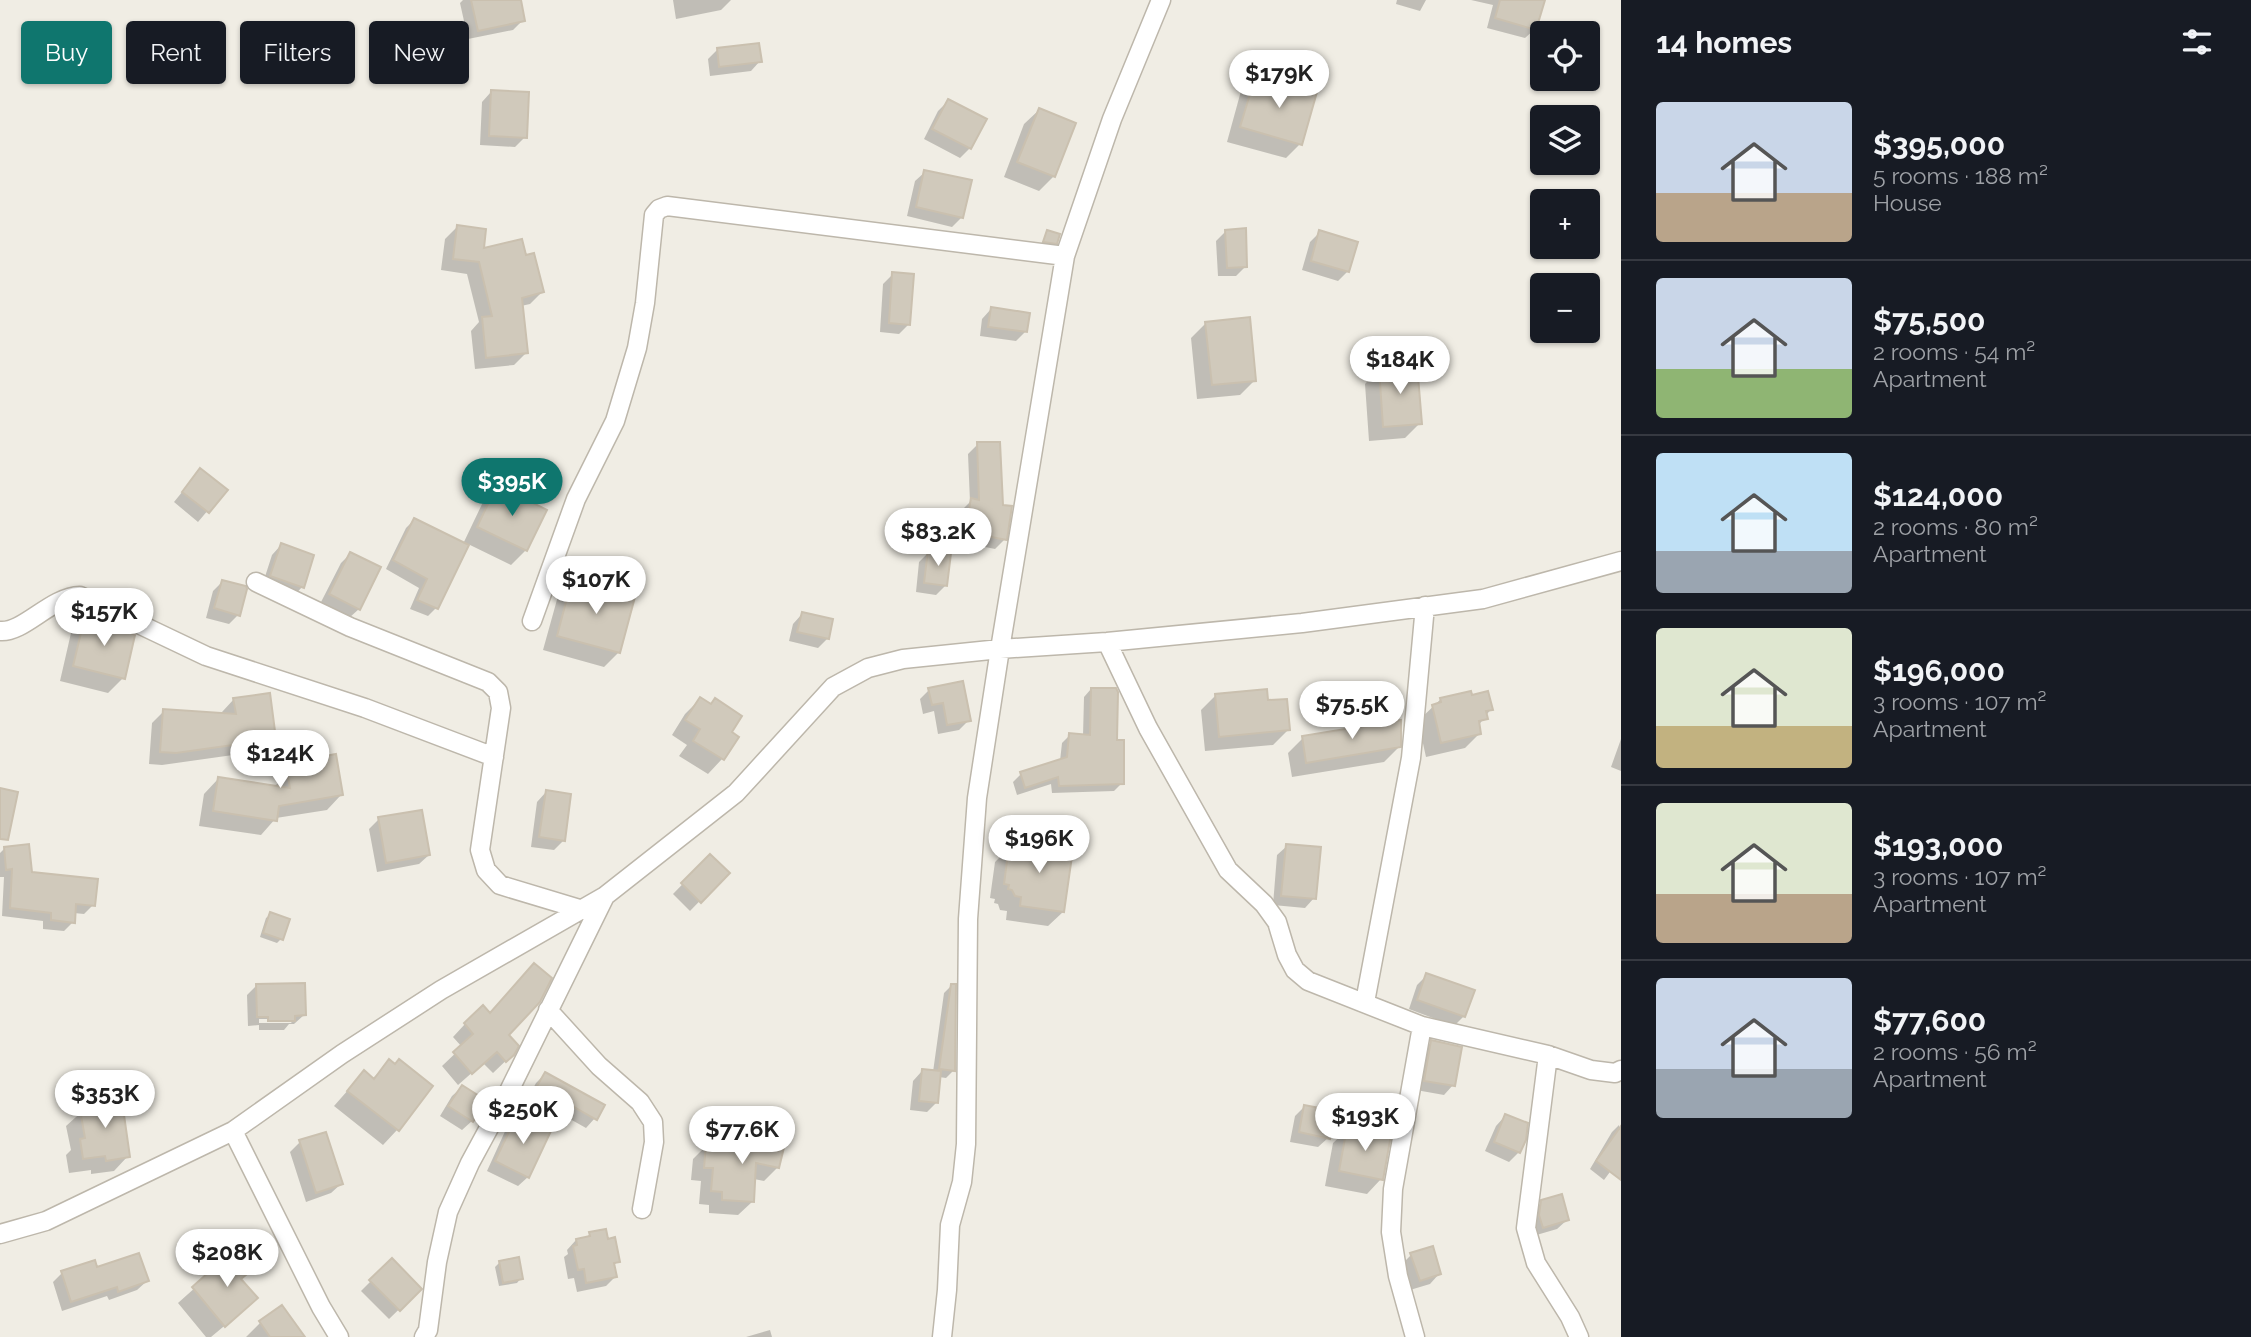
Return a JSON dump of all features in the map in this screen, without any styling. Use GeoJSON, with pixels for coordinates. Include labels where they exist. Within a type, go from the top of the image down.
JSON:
{"type":"FeatureCollection","features":[{"type":"Feature","properties":{"kind":"street"},"geometry":{"type":"LineString","coordinates":[[942,1337],[950,1225],[962,1182],[966,1144],[968,919],[977,798],[1000,649],[1065,256],[1112,119],[1161,0]]}},
{"type":"Feature","properties":{"kind":"street"},"geometry":{"type":"LineString","coordinates":[[532,621],[576,499],[615,421],[638,348],[654,215],[659,209],[667,206],[1065,256]]}},
{"type":"Feature","properties":{"kind":"street"},"geometry":{"type":"LineString","coordinates":[[0,1234],[46,1221],[233,1131],[342,1054],[441,990],[605,896],[736,793],[833,687],[868,668],[903,659],[1302,623],[1483,599],[1621,561]]}},
{"type":"Feature","properties":{"kind":"street"},"geometry":{"type":"LineString","coordinates":[[256,582],[350,627],[488,682],[498,692],[502,708],[480,850],[486,870],[500,885],[583,910]]}},
{"type":"Feature","properties":{"kind":"street"},"geometry":{"type":"LineString","coordinates":[[0,631],[11,630],[62,599],[80,596],[206,656],[365,708],[494,757]]}},
{"type":"Feature","properties":{"kind":"street"},"geometry":{"type":"LineString","coordinates":[[1365,1002],[1411,758],[1425,606]]}},
{"type":"Feature","properties":{"kind":"street"},"geometry":{"type":"LineString","coordinates":[[1107,642],[1148,728],[1228,870],[1264,904],[1277,922],[1295,970],[1308,981],[1422,1026],[1548,1055],[1591,1070],[1615,1073],[1621,1070]]}},
{"type":"Feature","properties":{"kind":"street"},"geometry":{"type":"LineString","coordinates":[[424,1337],[428,1330],[437,1262],[448,1212],[470,1163],[510,1089],[605,896]]}},
{"type":"Feature","properties":{"kind":"street"},"geometry":{"type":"LineString","coordinates":[[548,1010],[599,1066],[639,1102],[653,1122],[654,1142],[642,1209]]}},
{"type":"Feature","properties":{"kind":"street"},"geometry":{"type":"LineString","coordinates":[[1415,1337],[1398,1276],[1391,1232],[1393,1189],[1422,1026]]}},
{"type":"Feature","properties":{"kind":"street"},"geometry":{"type":"LineString","coordinates":[[1548,1055],[1526,1228],[1536,1263],[1570,1317],[1579,1337]]}},
{"type":"Feature","properties":{"kind":"street"},"geometry":{"type":"LineString","coordinates":[[233,1131],[321,1307],[339,1337]]}},
{"type":"Feature","properties":{"kind":"building"},"geometry":{"type":"Polygon","coordinates":[[[471,0],[521,0],[525,21],[478,31],[471,0]]]}},
{"type":"Feature","properties":{"kind":"building"},"geometry":{"type":"Polygon","coordinates":[[[1500,0],[1545,0],[1539,21],[1530,21],[1530,28],[1495,18],[1500,0]]]}},
{"type":"Feature","properties":{"kind":"building"},"geometry":{"type":"Polygon","coordinates":[[[759,43],[762,62],[719,67],[717,48],[759,43]]]}},
{"type":"Feature","properties":{"kind":"building"},"geometry":{"type":"Polygon","coordinates":[[[1256,74],[1317,92],[1302,145],[1240,127],[1256,74]]]}},
{"type":"Feature","properties":{"kind":"building"},"geometry":{"type":"Polygon","coordinates":[[[491,90],[529,92],[527,138],[489,136],[491,90]]]}},
{"type":"Feature","properties":{"kind":"building"},"geometry":{"type":"Polygon","coordinates":[[[948,99],[987,119],[971,149],[932,129],[948,99]]]}},
{"type":"Feature","properties":{"kind":"building"},"geometry":{"type":"Polygon","coordinates":[[[1039,108],[1076,123],[1055,177],[1017,162],[1039,108]]]}},
{"type":"Feature","properties":{"kind":"building"},"geometry":{"type":"Polygon","coordinates":[[[924,170],[972,180],[963,218],[916,207],[924,170]]]}},
{"type":"Feature","properties":{"kind":"building"},"geometry":{"type":"Polygon","coordinates":[[[457,225],[486,229],[484,248],[522,239],[526,255],[534,253],[544,292],[522,298],[528,353],[486,358],[482,317],[492,316],[479,262],[453,259],[457,225]]]}},
{"type":"Feature","properties":{"kind":"building"},"geometry":{"type":"Polygon","coordinates":[[[1246,228],[1247,267],[1227,268],[1225,230],[1246,228]]]}},
{"type":"Feature","properties":{"kind":"building"},"geometry":{"type":"Polygon","coordinates":[[[1047,230],[1060,234],[1057,244],[1043,242],[1047,230]]]}},
{"type":"Feature","properties":{"kind":"building"},"geometry":{"type":"Polygon","coordinates":[[[1319,230],[1358,242],[1349,272],[1311,261],[1319,230]]]}},
{"type":"Feature","properties":{"kind":"building"},"geometry":{"type":"Polygon","coordinates":[[[892,272],[914,274],[910,325],[889,323],[892,272]]]}},
{"type":"Feature","properties":{"kind":"building"},"geometry":{"type":"Polygon","coordinates":[[[991,307],[1030,313],[1027,332],[988,327],[991,307]]]}},
{"type":"Feature","properties":{"kind":"building"},"geometry":{"type":"Polygon","coordinates":[[[1250,317],[1256,381],[1212,385],[1205,322],[1250,317]]]}},
{"type":"Feature","properties":{"kind":"building"},"geometry":{"type":"Polygon","coordinates":[[[1417,364],[1422,424],[1383,427],[1379,368],[1417,364]]]}},
{"type":"Feature","properties":{"kind":"building"},"geometry":{"type":"Polygon","coordinates":[[[977,442],[1000,442],[1003,505],[1012,506],[1007,540],[965,532],[971,498],[979,500],[977,442]]]}},
{"type":"Feature","properties":{"kind":"building"},"geometry":{"type":"Polygon","coordinates":[[[200,468],[228,490],[209,513],[182,492],[200,468]]]}},
{"type":"Feature","properties":{"kind":"building"},"geometry":{"type":"Polygon","coordinates":[[[497,485],[547,510],[527,551],[477,527],[497,485]]]}},
{"type":"Feature","properties":{"kind":"building"},"geometry":{"type":"Polygon","coordinates":[[[414,518],[469,545],[438,609],[417,600],[427,579],[393,560],[414,518]]]}},
{"type":"Feature","properties":{"kind":"building"},"geometry":{"type":"Polygon","coordinates":[[[281,543],[314,555],[304,588],[270,576],[281,543]]]}},
{"type":"Feature","properties":{"kind":"building"},"geometry":{"type":"Polygon","coordinates":[[[928,550],[951,553],[947,586],[924,583],[928,550]]]}},
{"type":"Feature","properties":{"kind":"building"},"geometry":{"type":"Polygon","coordinates":[[[350,552],[381,567],[360,610],[329,594],[350,552]]]}},
{"type":"Feature","properties":{"kind":"building"},"geometry":{"type":"Polygon","coordinates":[[[572,579],[635,597],[620,653],[557,636],[572,579]]]}},
{"type":"Feature","properties":{"kind":"building"},"geometry":{"type":"Polygon","coordinates":[[[222,580],[246,586],[240,616],[214,608],[222,580]]]}},
{"type":"Feature","properties":{"kind":"building"},"geometry":{"type":"Polygon","coordinates":[[[802,612],[833,619],[829,639],[797,632],[802,612]]]}},
{"type":"Feature","properties":{"kind":"building"},"geometry":{"type":"Polygon","coordinates":[[[85,616],[108,622],[135,635],[125,679],[73,666],[85,616]]]}},
{"type":"Feature","properties":{"kind":"building"},"geometry":{"type":"Polygon","coordinates":[[[963,681],[971,721],[947,725],[943,703],[932,705],[928,688],[963,681]]]}},
{"type":"Feature","properties":{"kind":"building"},"geometry":{"type":"Polygon","coordinates":[[[1091,688],[1116,688],[1118,692],[1117,740],[1124,740],[1124,784],[1059,786],[1058,777],[1025,788],[1020,772],[1067,757],[1069,733],[1090,735],[1091,688]]]}},
{"type":"Feature","properties":{"kind":"building"},"geometry":{"type":"Polygon","coordinates":[[[1267,689],[1268,700],[1287,699],[1290,730],[1219,737],[1215,694],[1267,689]]]}},
{"type":"Feature","properties":{"kind":"building"},"geometry":{"type":"Polygon","coordinates":[[[1471,691],[1472,695],[1488,691],[1493,710],[1486,711],[1488,719],[1479,721],[1481,734],[1441,743],[1432,705],[1441,702],[1440,698],[1471,691]]]}},
{"type":"Feature","properties":{"kind":"building"},"geometry":{"type":"Polygon","coordinates":[[[270,693],[276,739],[176,753],[160,752],[163,709],[236,714],[233,698],[270,693]]]}},
{"type":"Feature","properties":{"kind":"building"},"geometry":{"type":"Polygon","coordinates":[[[700,697],[711,704],[715,698],[742,716],[732,732],[739,737],[724,760],[693,741],[700,729],[685,720],[700,697]]]}},
{"type":"Feature","properties":{"kind":"building"},"geometry":{"type":"Polygon","coordinates":[[[1401,720],[1401,747],[1306,763],[1302,736],[1401,720]]]}},
{"type":"Feature","properties":{"kind":"building"},"geometry":{"type":"Polygon","coordinates":[[[336,754],[343,795],[279,806],[277,821],[213,811],[218,777],[290,788],[287,772],[299,770],[298,761],[336,754]]]}},
{"type":"Feature","properties":{"kind":"building"},"geometry":{"type":"Polygon","coordinates":[[[0,788],[18,792],[8,840],[0,839],[0,788]]]}},
{"type":"Feature","properties":{"kind":"building"},"geometry":{"type":"Polygon","coordinates":[[[546,790],[571,794],[565,841],[539,837],[546,790]]]}},
{"type":"Feature","properties":{"kind":"building"},"geometry":{"type":"Polygon","coordinates":[[[422,810],[430,855],[386,863],[378,817],[422,810]]]}},
{"type":"Feature","properties":{"kind":"building"},"geometry":{"type":"Polygon","coordinates":[[[1017,841],[1073,849],[1064,912],[1020,906],[1021,897],[1015,896],[1012,890],[1008,889],[1009,885],[1004,884],[1009,845],[1017,846],[1017,841]]]}},
{"type":"Feature","properties":{"kind":"building"},"geometry":{"type":"Polygon","coordinates":[[[29,844],[32,872],[98,879],[95,906],[76,904],[75,923],[51,920],[51,913],[10,908],[12,869],[6,870],[4,847],[29,844]]]}},
{"type":"Feature","properties":{"kind":"building"},"geometry":{"type":"Polygon","coordinates":[[[1286,844],[1321,847],[1316,899],[1281,896],[1286,844]]]}},
{"type":"Feature","properties":{"kind":"building"},"geometry":{"type":"Polygon","coordinates":[[[710,854],[730,873],[701,903],[681,883],[710,854]]]}},
{"type":"Feature","properties":{"kind":"building"},"geometry":{"type":"Polygon","coordinates":[[[270,912],[290,919],[283,940],[263,933],[270,912]]]}},
{"type":"Feature","properties":{"kind":"building"},"geometry":{"type":"Polygon","coordinates":[[[534,963],[552,978],[540,1002],[509,1035],[519,1046],[514,1055],[506,1062],[497,1052],[472,1074],[453,1052],[473,1034],[464,1023],[483,1005],[490,1013],[534,963]]]}},
{"type":"Feature","properties":{"kind":"building"},"geometry":{"type":"Polygon","coordinates":[[[1426,973],[1475,990],[1465,1017],[1417,1000],[1426,973]]]}},
{"type":"Feature","properties":{"kind":"building"},"geometry":{"type":"Polygon","coordinates":[[[305,983],[306,1015],[295,1016],[295,1021],[268,1021],[268,1017],[257,1017],[256,984],[305,983]]]}},
{"type":"Feature","properties":{"kind":"building"},"geometry":{"type":"Polygon","coordinates":[[[951,984],[956,984],[955,1071],[939,1069],[951,984]]]}},
{"type":"Feature","properties":{"kind":"building"},"geometry":{"type":"Polygon","coordinates":[[[1431,1040],[1462,1047],[1455,1086],[1424,1081],[1431,1040]]]}},
{"type":"Feature","properties":{"kind":"building"},"geometry":{"type":"Polygon","coordinates":[[[389,1059],[395,1064],[399,1059],[433,1086],[399,1131],[347,1091],[364,1070],[374,1079],[389,1059]]]}},
{"type":"Feature","properties":{"kind":"building"},"geometry":{"type":"Polygon","coordinates":[[[922,1069],[941,1071],[938,1103],[919,1101],[922,1069]]]}},
{"type":"Feature","properties":{"kind":"building"},"geometry":{"type":"Polygon","coordinates":[[[545,1072],[605,1105],[597,1120],[537,1086],[545,1072]]]}},
{"type":"Feature","properties":{"kind":"building"},"geometry":{"type":"Polygon","coordinates":[[[462,1085],[487,1101],[473,1122],[448,1106],[462,1085]]]}},
{"type":"Feature","properties":{"kind":"building"},"geometry":{"type":"Polygon","coordinates":[[[121,1094],[130,1157],[106,1161],[105,1156],[83,1159],[80,1139],[85,1138],[80,1110],[97,1107],[95,1097],[121,1094]]]}},
{"type":"Feature","properties":{"kind":"building"},"geometry":{"type":"Polygon","coordinates":[[[1304,1105],[1335,1111],[1330,1139],[1299,1132],[1304,1105]]]}},
{"type":"Feature","properties":{"kind":"building"},"geometry":{"type":"Polygon","coordinates":[[[1505,1114],[1528,1123],[1526,1140],[1520,1153],[1494,1142],[1505,1114]]]}},
{"type":"Feature","properties":{"kind":"building"},"geometry":{"type":"Polygon","coordinates":[[[517,1115],[551,1131],[529,1178],[495,1161],[517,1115]]]}},
{"type":"Feature","properties":{"kind":"building"},"geometry":{"type":"Polygon","coordinates":[[[1621,1126],[1621,1180],[1596,1161],[1621,1126]]]}},
{"type":"Feature","properties":{"kind":"building"},"geometry":{"type":"Polygon","coordinates":[[[1347,1127],[1391,1135],[1383,1180],[1339,1171],[1347,1127]]]}},
{"type":"Feature","properties":{"kind":"building"},"geometry":{"type":"Polygon","coordinates":[[[765,1130],[787,1135],[779,1168],[756,1163],[754,1202],[722,1200],[722,1192],[711,1191],[713,1168],[704,1168],[706,1144],[761,1148],[765,1130]]]}},
{"type":"Feature","properties":{"kind":"building"},"geometry":{"type":"Polygon","coordinates":[[[326,1132],[343,1184],[316,1193],[299,1140],[326,1132]]]}},
{"type":"Feature","properties":{"kind":"building"},"geometry":{"type":"Polygon","coordinates":[[[1562,1194],[1569,1220],[1543,1228],[1539,1215],[1541,1200],[1562,1194]]]}},
{"type":"Feature","properties":{"kind":"building"},"geometry":{"type":"Polygon","coordinates":[[[606,1229],[608,1239],[615,1237],[620,1262],[614,1263],[617,1277],[586,1283],[584,1269],[578,1270],[573,1246],[577,1245],[576,1239],[590,1236],[589,1232],[606,1229]]]}},
{"type":"Feature","properties":{"kind":"building"},"geometry":{"type":"Polygon","coordinates":[[[1433,1246],[1441,1274],[1420,1281],[1410,1253],[1433,1246]]]}},
{"type":"Feature","properties":{"kind":"building"},"geometry":{"type":"Polygon","coordinates":[[[234,1250],[252,1270],[241,1279],[258,1298],[225,1327],[192,1287],[234,1250]]]}},
{"type":"Feature","properties":{"kind":"building"},"geometry":{"type":"Polygon","coordinates":[[[139,1253],[149,1281],[118,1292],[117,1287],[71,1302],[61,1271],[95,1260],[97,1267],[139,1253]]]}},
{"type":"Feature","properties":{"kind":"building"},"geometry":{"type":"Polygon","coordinates":[[[519,1257],[523,1279],[503,1283],[499,1261],[519,1257]]]}},
{"type":"Feature","properties":{"kind":"building"},"geometry":{"type":"Polygon","coordinates":[[[392,1258],[422,1289],[400,1311],[369,1280],[392,1258]]]}},
{"type":"Feature","properties":{"kind":"building"},"geometry":{"type":"Polygon","coordinates":[[[282,1305],[305,1337],[270,1337],[259,1321],[282,1305]]]}}]}
